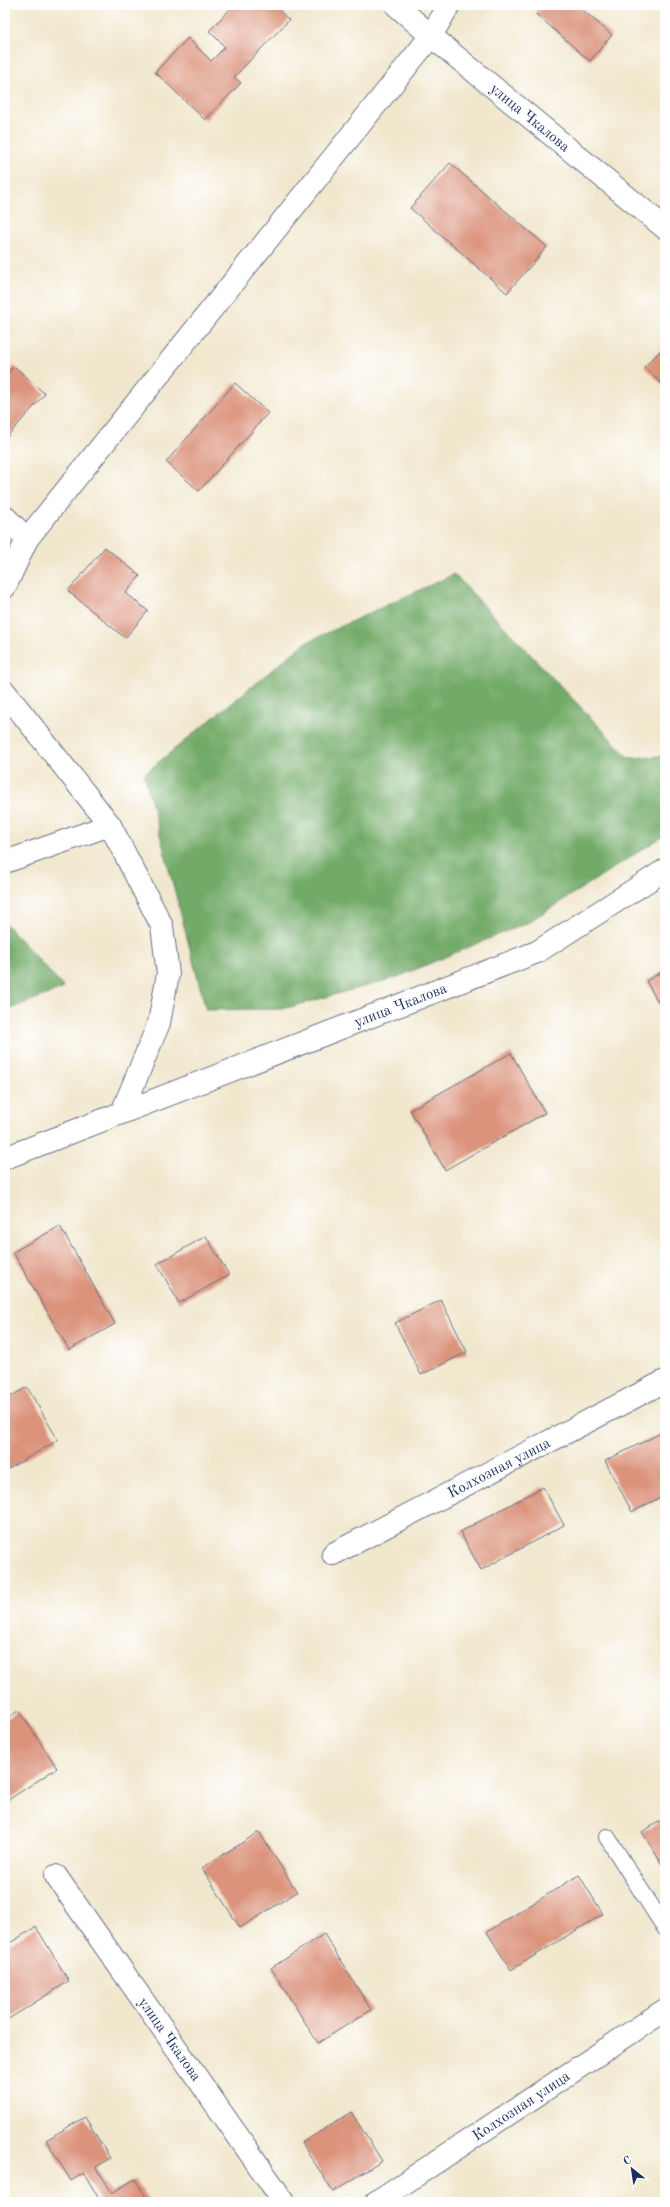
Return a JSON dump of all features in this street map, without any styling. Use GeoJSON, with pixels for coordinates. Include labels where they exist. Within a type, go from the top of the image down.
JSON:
{"type":"FeatureCollection","features":[{"type":"Feature","properties":{"kind":"street","name":"улица Чкалова"},"geometry":{"type":"LineString","coordinates":[[396,5],[431,36],[665,228]]}},
{"type":"Feature","properties":{"kind":"street"},"geometry":{"type":"LineString","coordinates":[[5,587],[27,538],[431,36],[449,5]]}},
{"type":"Feature","properties":{"kind":"street"},"geometry":{"type":"LineString","coordinates":[[5,517],[27,538]]}},
{"type":"Feature","properties":{"kind":"street"},"geometry":{"type":"LineString","coordinates":[[5,692],[110,825],[162,926],[168,974],[159,1023],[122,1112]]}},
{"type":"Feature","properties":{"kind":"street"},"geometry":{"type":"LineString","coordinates":[[5,862],[110,825]]}},
{"type":"Feature","properties":{"kind":"street","name":"улица Чкалова"},"geometry":{"type":"LineString","coordinates":[[5,1158],[537,952],[665,870]]}},
{"type":"Feature","properties":{"kind":"street","name":"Колхозная улица"},"geometry":{"type":"LineString","coordinates":[[333,1554],[665,1381]]}},
{"type":"Feature","properties":{"kind":"street","name":"улица Чкалова"},"geometry":{"type":"LineString","coordinates":[[56,1876],[284,2202]]}},
{"type":"Feature","properties":{"kind":"street","name":"Колхозная улица"},"geometry":{"type":"LineString","coordinates":[[376,2202],[665,2010]]}},
{"type":"Feature","properties":{"kind":"lane"},"geometry":{"type":"LineString","coordinates":[[607,1838],[665,1928]]}},
{"type":"Feature","properties":{"kind":"green space"},"geometry":{"type":"Polygon","coordinates":[[[454,574],[629,758],[665,756],[665,835],[529,922],[395,978],[283,1009],[206,1010],[144,774],[305,643],[454,574]]]}},
{"type":"Feature","properties":{"kind":"green space"},"geometry":{"type":"Polygon","coordinates":[[[5,923],[64,988],[5,1011],[5,923]]]}},
{"type":"Feature","properties":{"kind":"building"},"geometry":{"type":"Polygon","coordinates":[[[234,5],[274,5],[289,20],[234,77],[241,83],[205,120],[155,72],[188,38],[211,61],[225,47],[209,31],[234,5]]]}},
{"type":"Feature","properties":{"kind":"building"},"geometry":{"type":"Polygon","coordinates":[[[545,5],[577,5],[612,35],[590,61],[536,14],[545,5]]]}},
{"type":"Feature","properties":{"kind":"building"},"geometry":{"type":"Polygon","coordinates":[[[450,163],[547,247],[507,293],[410,208],[450,163]]]}},
{"type":"Feature","properties":{"kind":"building"},"geometry":{"type":"Polygon","coordinates":[[[665,346],[665,387],[644,367],[665,346]]]}},
{"type":"Feature","properties":{"kind":"building"},"geometry":{"type":"Polygon","coordinates":[[[14,366],[45,394],[6,438],[5,377],[14,366]]]}},
{"type":"Feature","properties":{"kind":"building"},"geometry":{"type":"Polygon","coordinates":[[[235,383],[268,413],[199,491],[166,462],[235,383]]]}},
{"type":"Feature","properties":{"kind":"building"},"geometry":{"type":"Polygon","coordinates":[[[105,547],[140,576],[126,593],[148,611],[125,638],[68,591],[105,547]]]}},
{"type":"Feature","properties":{"kind":"building"},"geometry":{"type":"Polygon","coordinates":[[[665,970],[665,1014],[646,981],[665,970]]]}},
{"type":"Feature","properties":{"kind":"building"},"geometry":{"type":"Polygon","coordinates":[[[511,1053],[545,1113],[445,1170],[410,1110],[511,1053]]]}},
{"type":"Feature","properties":{"kind":"building"},"geometry":{"type":"Polygon","coordinates":[[[60,1226],[115,1324],[69,1350],[13,1252],[60,1226]]]}},
{"type":"Feature","properties":{"kind":"building"},"geometry":{"type":"Polygon","coordinates":[[[206,1236],[229,1275],[179,1303],[157,1264],[206,1236]]]}},
{"type":"Feature","properties":{"kind":"building"},"geometry":{"type":"Polygon","coordinates":[[[441,1300],[467,1352],[421,1375],[395,1323],[441,1300]]]}},
{"type":"Feature","properties":{"kind":"building"},"geometry":{"type":"Polygon","coordinates":[[[27,1387],[58,1440],[5,1471],[5,1400],[27,1387]]]}},
{"type":"Feature","properties":{"kind":"building"},"geometry":{"type":"Polygon","coordinates":[[[665,1431],[665,1495],[632,1512],[605,1461],[665,1431]]]}},
{"type":"Feature","properties":{"kind":"building"},"geometry":{"type":"Polygon","coordinates":[[[543,1487],[564,1525],[481,1570],[460,1532],[543,1487]]]}},
{"type":"Feature","properties":{"kind":"building"},"geometry":{"type":"Polygon","coordinates":[[[19,1710],[57,1768],[5,1802],[5,1720],[19,1710]]]}},
{"type":"Feature","properties":{"kind":"building"},"geometry":{"type":"Polygon","coordinates":[[[665,1818],[665,1869],[642,1832],[665,1818]]]}},
{"type":"Feature","properties":{"kind":"building"},"geometry":{"type":"Polygon","coordinates":[[[259,1832],[297,1892],[240,1928],[202,1868],[259,1832]]]}},
{"type":"Feature","properties":{"kind":"building"},"geometry":{"type":"Polygon","coordinates":[[[579,1875],[603,1914],[511,1970],[487,1932],[579,1875]]]}},
{"type":"Feature","properties":{"kind":"building"},"geometry":{"type":"Polygon","coordinates":[[[36,1927],[69,1981],[7,2020],[5,1946],[36,1927]]]}},
{"type":"Feature","properties":{"kind":"building"},"geometry":{"type":"Polygon","coordinates":[[[324,1934],[371,2010],[318,2043],[271,1968],[324,1934]]]}},
{"type":"Feature","properties":{"kind":"building"},"geometry":{"type":"Polygon","coordinates":[[[351,2112],[382,2161],[333,2192],[302,2143],[351,2112]]]}},
{"type":"Feature","properties":{"kind":"building"},"geometry":{"type":"Polygon","coordinates":[[[85,2117],[110,2158],[96,2167],[112,2193],[135,2179],[149,2202],[95,2202],[99,2199],[84,2173],[71,2181],[46,2140],[85,2117]]]}}]}
